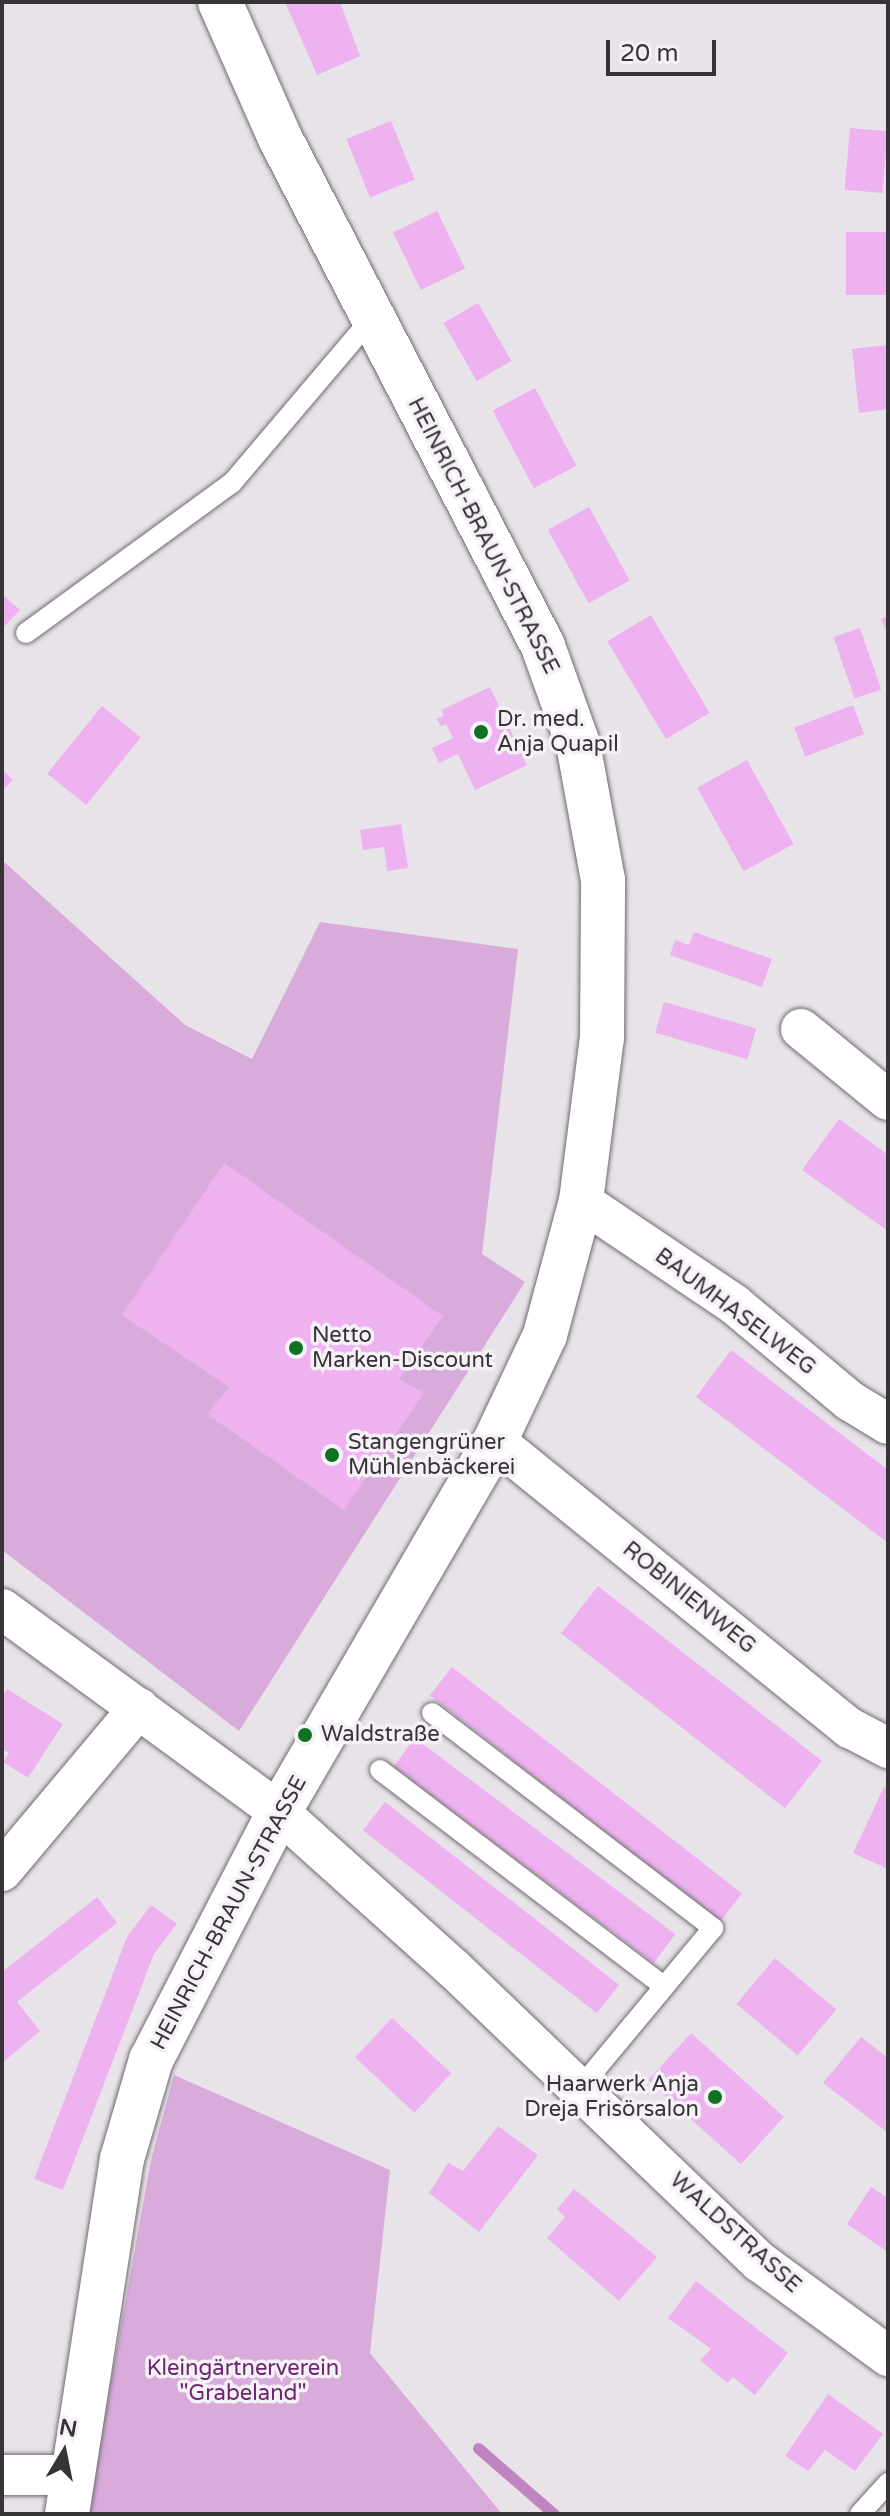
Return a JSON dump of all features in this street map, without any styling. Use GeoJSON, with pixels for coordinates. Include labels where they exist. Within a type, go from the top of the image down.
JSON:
{"type":"FeatureCollection","features":[{"type":"Feature","properties":{"kind":"street","name":"HEINRICH-BRAUN-STRASSE"},"geometry":{"type":"LineString","coordinates":[[70,2494],[122,2159],[151,2060],[279,1812],[495,1441],[545,1335],[581,1201],[602,1038],[603,880],[578,744],[543,646],[280,138],[220,2]]}},
{"type":"Feature","properties":{"kind":"street"},"geometry":{"type":"LineString","coordinates":[[801,1029],[888,1100]]}},
{"type":"Feature","properties":{"kind":"street","name":"BAUMHASELWEG"},"geometry":{"type":"LineString","coordinates":[[581,1201],[735,1305],[850,1401],[888,1424]]}},
{"type":"Feature","properties":{"kind":"street","name":"ROBINIENWEG"},"geometry":{"type":"LineString","coordinates":[[495,1441],[850,1728],[888,1748]]}},
{"type":"Feature","properties":{"kind":"street","name":"WALDSTRASSE"},"geometry":{"type":"LineString","coordinates":[[2,1609],[279,1812],[580,2088],[760,2262],[888,2356]]}},
{"type":"Feature","properties":{"kind":"street"},"geometry":{"type":"LineString","coordinates":[[2,1871],[139,1708]]}},
{"type":"Feature","properties":{"kind":"street"},"geometry":{"type":"LineString","coordinates":[[2,2475],[70,2494]]}},
{"type":"Feature","properties":{"kind":"lane"},"geometry":{"type":"LineString","coordinates":[[26,633],[232,483],[372,318]]}},
{"type":"Feature","properties":{"kind":"lane"},"geometry":{"type":"LineString","coordinates":[[432,1713],[713,1928],[580,2088]]}},
{"type":"Feature","properties":{"kind":"lane"},"geometry":{"type":"LineString","coordinates":[[380,1770],[664,1986]]}},
{"type":"Feature","properties":{"kind":"lane"},"geometry":{"type":"LineString","coordinates":[[860,2514],[888,2483]]}},
{"type":"Feature","properties":{"kind":"green space"},"geometry":{"type":"Polygon","coordinates":[[[2,860],[185,1025],[252,1059],[320,922],[518,949],[482,1254],[525,1282],[239,1731],[2,1550],[2,860]]]}},
{"type":"Feature","properties":{"kind":"green space","name":"Kleingärtnerverein \"Grabeland\""},"geometry":{"type":"Polygon","coordinates":[[[174,2075],[390,2170],[370,2353],[502,2514],[87,2514],[151,2160],[174,2075]]]}},
{"type":"Feature","properties":{"kind":"building"},"geometry":{"type":"Polygon","coordinates":[[[285,2],[340,2],[360,56],[317,75],[285,2]]]}},
{"type":"Feature","properties":{"kind":"building"},"geometry":{"type":"Polygon","coordinates":[[[391,121],[415,179],[370,197],[346,139],[391,121]]]}},
{"type":"Feature","properties":{"kind":"building"},"geometry":{"type":"Polygon","coordinates":[[[850,128],[888,131],[882,193],[845,190],[850,128]]]}},
{"type":"Feature","properties":{"kind":"building"},"geometry":{"type":"Polygon","coordinates":[[[437,211],[465,269],[421,290],[393,232],[437,211]]]}},
{"type":"Feature","properties":{"kind":"building"},"geometry":{"type":"Polygon","coordinates":[[[846,232],[888,232],[888,295],[846,295],[846,232]]]}},
{"type":"Feature","properties":{"kind":"building"},"geometry":{"type":"Polygon","coordinates":[[[478,303],[512,361],[477,381],[443,323],[478,303]]]}},
{"type":"Feature","properties":{"kind":"building"},"geometry":{"type":"Polygon","coordinates":[[[888,345],[888,409],[859,413],[852,349],[888,345]]]}},
{"type":"Feature","properties":{"kind":"building"},"geometry":{"type":"Polygon","coordinates":[[[535,388],[576,466],[534,488],[493,411],[535,388]]]}},
{"type":"Feature","properties":{"kind":"building"},"geometry":{"type":"Polygon","coordinates":[[[589,507],[630,580],[589,603],[548,530],[589,507]]]}},
{"type":"Feature","properties":{"kind":"building"},"geometry":{"type":"Polygon","coordinates":[[[2,594],[20,610],[2,629],[2,594]]]}},
{"type":"Feature","properties":{"kind":"building"},"geometry":{"type":"Polygon","coordinates":[[[651,615],[710,713],[666,739],[607,641],[651,615]]]}},
{"type":"Feature","properties":{"kind":"building"},"geometry":{"type":"Polygon","coordinates":[[[888,616],[888,635],[881,619],[888,616]]]}},
{"type":"Feature","properties":{"kind":"building"},"geometry":{"type":"Polygon","coordinates":[[[860,628],[881,689],[855,699],[834,637],[860,628]]]}},
{"type":"Feature","properties":{"kind":"building","name":"Dr. med. Anja Quapil"},"geometry":{"type":"Polygon","coordinates":[[[490,687],[527,765],[475,790],[458,754],[439,763],[432,748],[453,738],[446,724],[441,726],[437,719],[444,716],[441,710],[490,687]]]}},
{"type":"Feature","properties":{"kind":"building"},"geometry":{"type":"Polygon","coordinates":[[[853,705],[864,734],[805,757],[794,728],[853,705]]]}},
{"type":"Feature","properties":{"kind":"building"},"geometry":{"type":"Polygon","coordinates":[[[102,706],[141,737],[86,805],[47,774],[102,706]]]}},
{"type":"Feature","properties":{"kind":"building"},"geometry":{"type":"Polygon","coordinates":[[[747,760],[794,844],[744,872],[697,788],[747,760]]]}},
{"type":"Feature","properties":{"kind":"building"},"geometry":{"type":"Polygon","coordinates":[[[2,769],[13,780],[2,791],[2,769]]]}},
{"type":"Feature","properties":{"kind":"building"},"geometry":{"type":"Polygon","coordinates":[[[401,824],[408,868],[387,871],[384,847],[363,850],[360,830],[401,824]]]}},
{"type":"Feature","properties":{"kind":"building"},"geometry":{"type":"Polygon","coordinates":[[[694,932],[772,959],[762,987],[670,955],[675,940],[689,945],[694,932]]]}},
{"type":"Feature","properties":{"kind":"building"},"geometry":{"type":"Polygon","coordinates":[[[664,1002],[756,1028],[747,1059],[655,1033],[664,1002]]]}},
{"type":"Feature","properties":{"kind":"building"},"geometry":{"type":"Polygon","coordinates":[[[839,1119],[888,1155],[888,1231],[802,1170],[839,1119]]]}},
{"type":"Feature","properties":{"kind":"building","name":"Netto Marken-Discount"},"geometry":{"type":"Polygon","coordinates":[[[224,1163],[443,1316],[399,1379],[424,1393],[344,1510],[207,1414],[229,1387],[122,1315],[224,1163]]]}},
{"type":"Feature","properties":{"kind":"building"},"geometry":{"type":"Polygon","coordinates":[[[731,1350],[888,1470],[888,1543],[696,1397],[731,1350]]]}},
{"type":"Feature","properties":{"kind":"building"},"geometry":{"type":"Polygon","coordinates":[[[598,1586],[822,1761],[785,1808],[561,1633],[598,1586]]]}},
{"type":"Feature","properties":{"kind":"building"},"geometry":{"type":"Polygon","coordinates":[[[452,1667],[742,1894],[720,1922],[430,1695],[452,1667]]]}},
{"type":"Feature","properties":{"kind":"building"},"geometry":{"type":"Polygon","coordinates":[[[7,1689],[63,1724],[28,1778],[3,1762],[9,1753],[2,1749],[2,1697],[7,1689]]]}},
{"type":"Feature","properties":{"kind":"building"},"geometry":{"type":"Polygon","coordinates":[[[415,1738],[675,1934],[654,1963],[393,1767],[415,1738]]]}},
{"type":"Feature","properties":{"kind":"building"},"geometry":{"type":"Polygon","coordinates":[[[884,1787],[888,1789],[888,1869],[853,1853],[884,1787]]]}},
{"type":"Feature","properties":{"kind":"building"},"geometry":{"type":"Polygon","coordinates":[[[385,1802],[619,1985],[597,2013],[363,1830],[385,1802]]]}},
{"type":"Feature","properties":{"kind":"building"},"geometry":{"type":"Polygon","coordinates":[[[97,1897],[117,1923],[17,2002],[40,2031],[2,2063],[2,1972],[97,1897]]]}},
{"type":"Feature","properties":{"kind":"building"},"geometry":{"type":"Polygon","coordinates":[[[151,1905],[177,1924],[154,1954],[63,2190],[34,2179],[127,1937],[151,1905]]]}},
{"type":"Feature","properties":{"kind":"building"},"geometry":{"type":"Polygon","coordinates":[[[775,1958],[836,2009],[798,2055],[736,2004],[775,1958]]]}},
{"type":"Feature","properties":{"kind":"building"},"geometry":{"type":"Polygon","coordinates":[[[392,2018],[451,2073],[414,2113],[355,2057],[392,2018]]]}},
{"type":"Feature","properties":{"kind":"building"},"geometry":{"type":"Polygon","coordinates":[[[691,2033],[784,2117],[741,2164],[648,2081],[691,2033]]]}},
{"type":"Feature","properties":{"kind":"building"},"geometry":{"type":"Polygon","coordinates":[[[861,2037],[888,2058],[887,2132],[823,2083],[861,2037]]]}},
{"type":"Feature","properties":{"kind":"building"},"geometry":{"type":"Polygon","coordinates":[[[498,2126],[538,2155],[479,2232],[429,2193],[448,2163],[463,2171],[498,2126]]]}},
{"type":"Feature","properties":{"kind":"building"},"geometry":{"type":"Polygon","coordinates":[[[871,2187],[888,2198],[888,2252],[847,2224],[871,2187]]]}},
{"type":"Feature","properties":{"kind":"building"},"geometry":{"type":"Polygon","coordinates":[[[574,2189],[657,2257],[619,2301],[547,2238],[565,2217],[557,2209],[574,2189]]]}},
{"type":"Feature","properties":{"kind":"building"},"geometry":{"type":"Polygon","coordinates":[[[696,2281],[788,2353],[755,2395],[733,2377],[727,2383],[700,2360],[711,2349],[668,2318],[696,2281]]]}},
{"type":"Feature","properties":{"kind":"building"},"geometry":{"type":"Polygon","coordinates":[[[828,2394],[883,2434],[855,2471],[825,2450],[808,2471],[785,2456],[828,2394]]]}},
{"type":"Feature","properties":{"kind":"waterway"},"geometry":{"type":"LineString","coordinates":[[478,2448],[554,2514]]}},
{"type":"Feature","properties":{"kind":"place","name":"Dr. med. Anja Quapil"},"geometry":{"type":"Point","coordinates":[481,732]}},
{"type":"Feature","properties":{"kind":"place","name":"Netto Marken-Discount"},"geometry":{"type":"Point","coordinates":[296,1348]}},
{"type":"Feature","properties":{"kind":"place","name":"Stangengrüner Mühlenbäckerei"},"geometry":{"type":"Point","coordinates":[332,1455]}},
{"type":"Feature","properties":{"kind":"place","name":"Waldstraße"},"geometry":{"type":"Point","coordinates":[305,1735]}},
{"type":"Feature","properties":{"kind":"place","name":"Haarwerk Anja Dreja Frisörsalon"},"geometry":{"type":"Point","coordinates":[715,2097]}}]}
